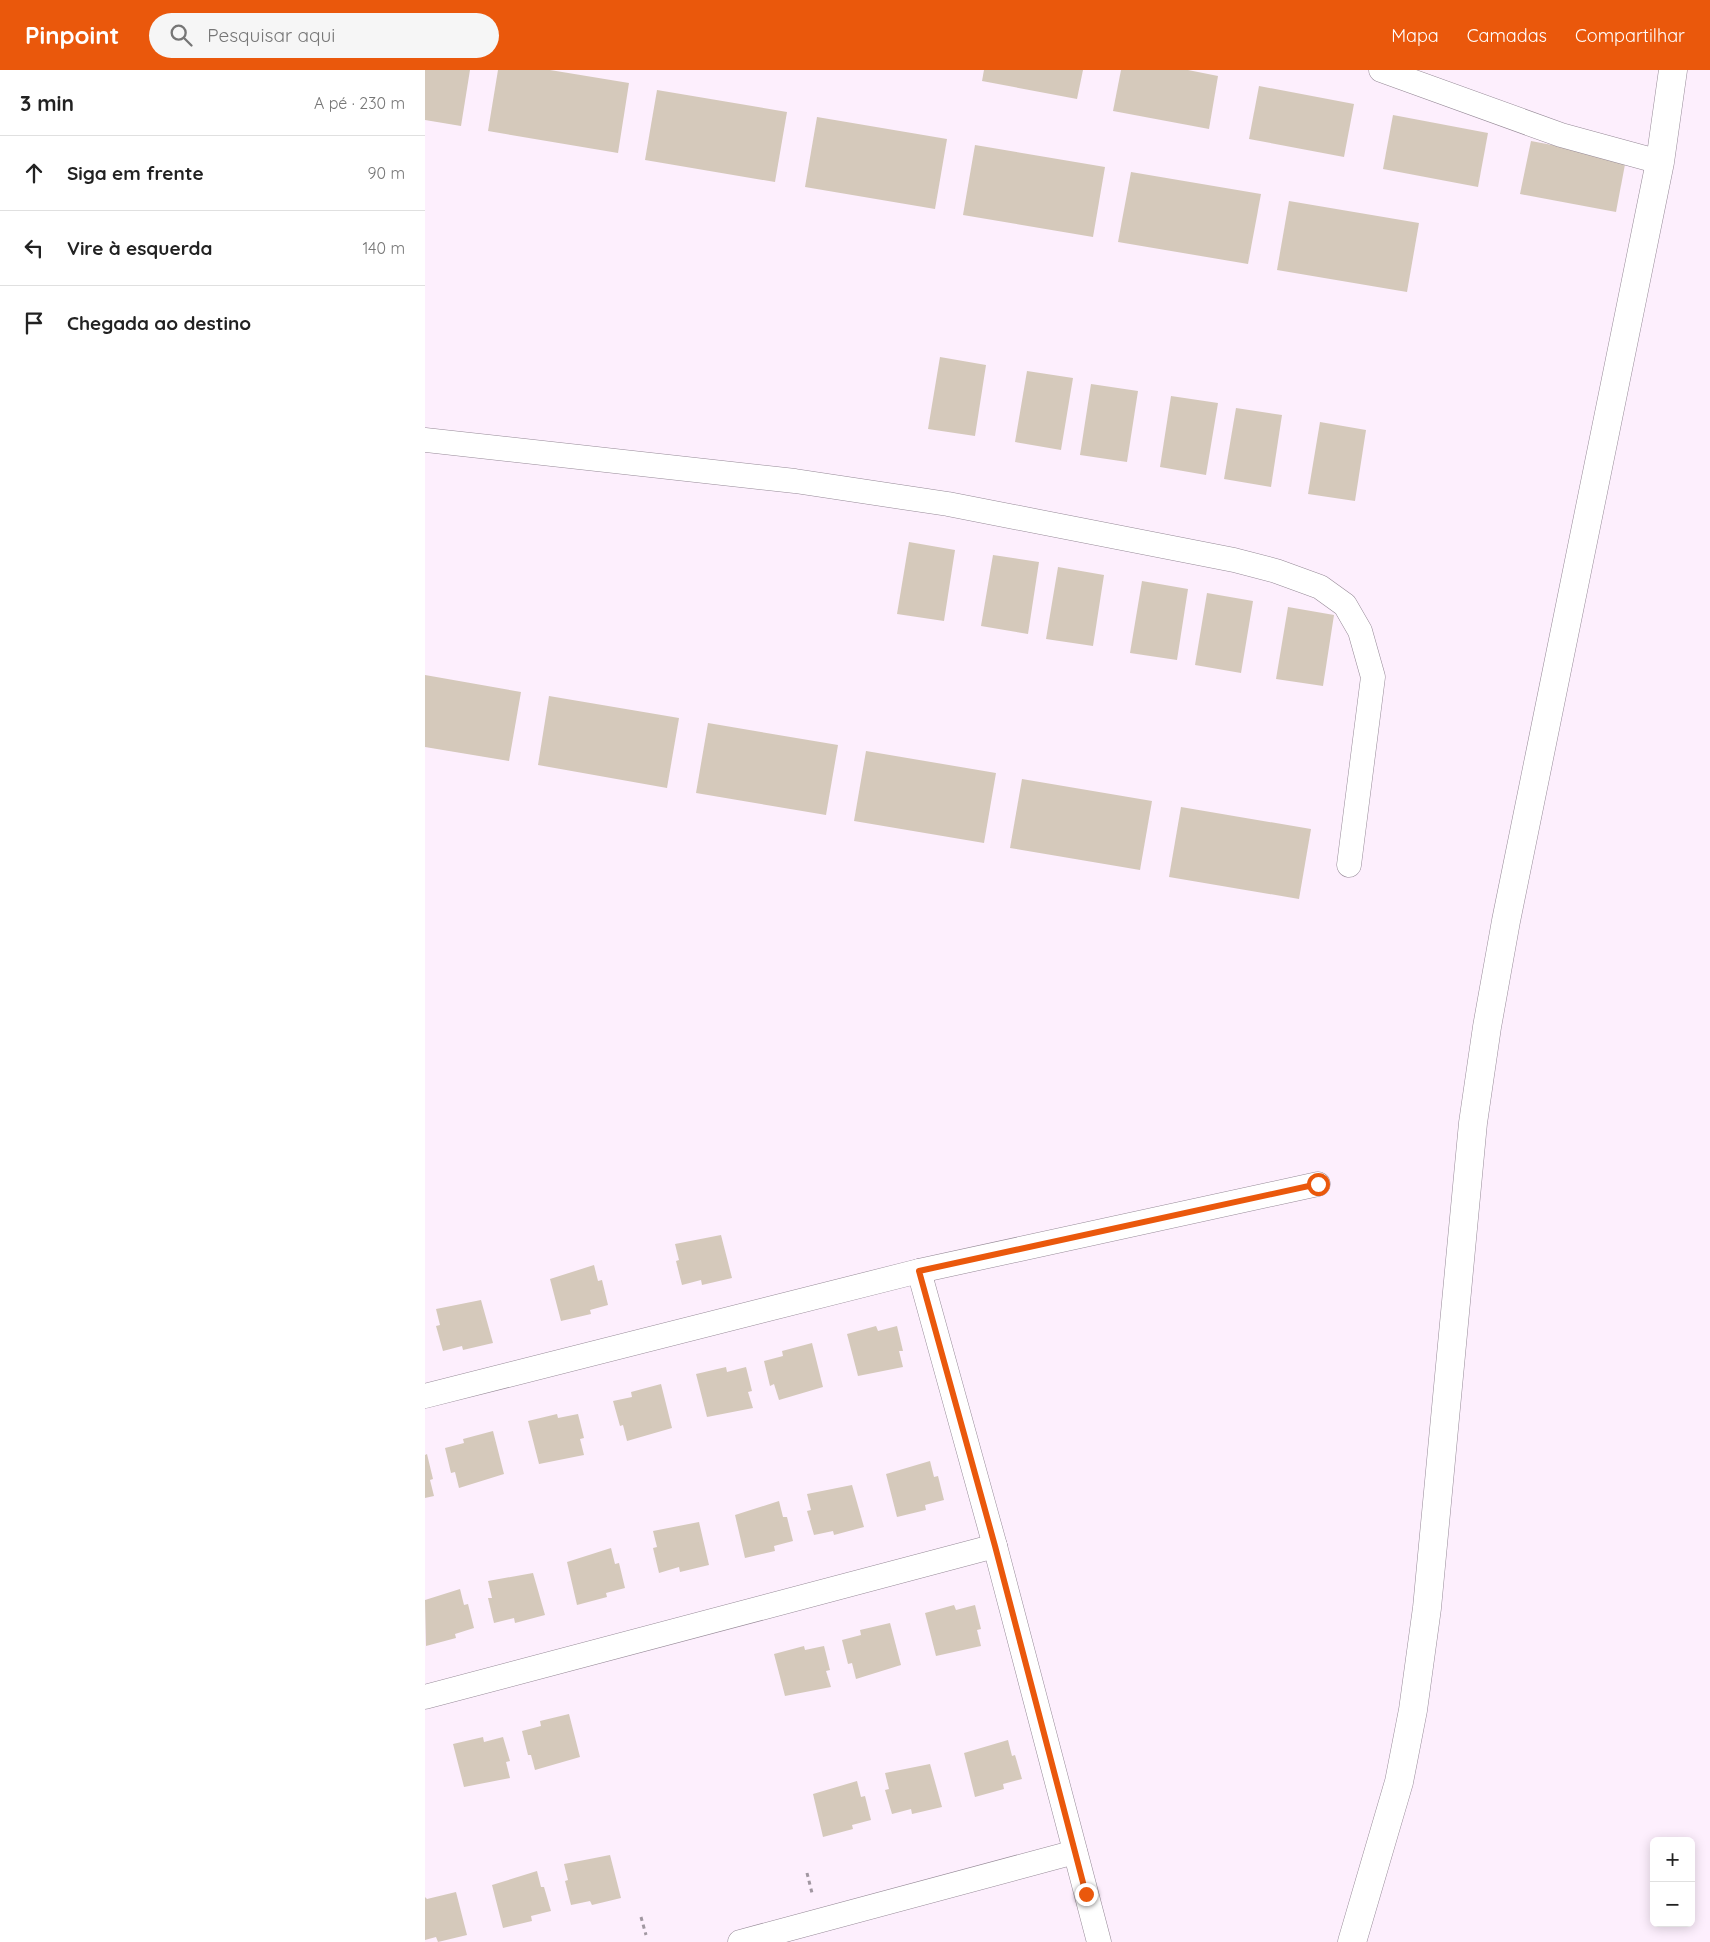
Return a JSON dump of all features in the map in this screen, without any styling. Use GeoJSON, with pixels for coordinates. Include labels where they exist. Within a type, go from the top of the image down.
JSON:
{"type":"FeatureCollection","features":[{"type":"Feature","properties":{"kind":"street"},"geometry":{"type":"LineString","coordinates":[[1381,70],[1561,135],[1659,162]]}},
{"type":"Feature","properties":{"kind":"street"},"geometry":{"type":"LineString","coordinates":[[1352,1942],[1399,1782],[1414,1701],[1427,1608],[1473,1123],[1489,1017],[1506,921],[1659,162],[1673,70]]}},
{"type":"Feature","properties":{"kind":"street"},"geometry":{"type":"LineString","coordinates":[[1659,162],[1683,70]]}},
{"type":"Feature","properties":{"kind":"street"},"geometry":{"type":"LineString","coordinates":[[425,440],[795,481],[948,504],[1234,560],[1276,571],[1320,587],[1345,606],[1361,631],[1373,677],[1349,865]]}},
{"type":"Feature","properties":{"kind":"street"},"geometry":{"type":"LineString","coordinates":[[425,1396],[919,1271],[1318,1184]]}},
{"type":"Feature","properties":{"kind":"street"},"geometry":{"type":"LineString","coordinates":[[919,1271],[995,1546],[1099,1942]]}},
{"type":"Feature","properties":{"kind":"street"},"geometry":{"type":"LineString","coordinates":[[425,1697],[995,1546]]}},
{"type":"Feature","properties":{"kind":"street"},"geometry":{"type":"LineString","coordinates":[[740,1942],[1075,1852]]}},
{"type":"Feature","properties":{"kind":"path"},"geometry":{"type":"LineString","coordinates":[[807,1873],[812,1893]]}},
{"type":"Feature","properties":{"kind":"path"},"geometry":{"type":"LineString","coordinates":[[641,1918],[646,1935]]}},
{"type":"Feature","properties":{"kind":"building"},"geometry":{"type":"Polygon","coordinates":[[[425,70],[470,70],[461,126],[425,120],[425,70]]]}},
{"type":"Feature","properties":{"kind":"building"},"geometry":{"type":"Polygon","coordinates":[[[498,70],[550,70],[629,83],[618,153],[488,131],[498,70]]]}},
{"type":"Feature","properties":{"kind":"building"},"geometry":{"type":"Polygon","coordinates":[[[984,70],[1083,70],[1077,99],[982,81],[984,70]]]}},
{"type":"Feature","properties":{"kind":"building"},"geometry":{"type":"Polygon","coordinates":[[[1121,70],[1188,70],[1218,76],[1209,129],[1113,111],[1121,70]]]}},
{"type":"Feature","properties":{"kind":"building"},"geometry":{"type":"Polygon","coordinates":[[[1259,86],[1354,104],[1344,157],[1249,139],[1259,86]]]}},
{"type":"Feature","properties":{"kind":"building"},"geometry":{"type":"Polygon","coordinates":[[[657,90],[787,112],[775,182],[645,160],[657,90]]]}},
{"type":"Feature","properties":{"kind":"building"},"geometry":{"type":"Polygon","coordinates":[[[1393,115],[1488,133],[1478,187],[1383,169],[1393,115]]]}},
{"type":"Feature","properties":{"kind":"building"},"geometry":{"type":"Polygon","coordinates":[[[817,117],[947,139],[935,209],[805,187],[817,117]]]}},
{"type":"Feature","properties":{"kind":"building"},"geometry":{"type":"Polygon","coordinates":[[[1531,141],[1626,159],[1616,212],[1520,194],[1531,141]]]}},
{"type":"Feature","properties":{"kind":"building"},"geometry":{"type":"Polygon","coordinates":[[[975,145],[1105,167],[1093,237],[963,215],[975,145]]]}},
{"type":"Feature","properties":{"kind":"building"},"geometry":{"type":"Polygon","coordinates":[[[1131,172],[1261,194],[1248,264],[1118,242],[1131,172]]]}},
{"type":"Feature","properties":{"kind":"building"},"geometry":{"type":"Polygon","coordinates":[[[1289,201],[1419,223],[1407,292],[1277,270],[1289,201]]]}},
{"type":"Feature","properties":{"kind":"building"},"geometry":{"type":"Polygon","coordinates":[[[940,357],[986,365],[975,436],[928,429],[940,357]]]}},
{"type":"Feature","properties":{"kind":"building"},"geometry":{"type":"Polygon","coordinates":[[[1027,371],[1073,378],[1061,450],[1015,442],[1027,371]]]}},
{"type":"Feature","properties":{"kind":"building"},"geometry":{"type":"Polygon","coordinates":[[[1091,384],[1138,391],[1127,462],[1080,455],[1091,384]]]}},
{"type":"Feature","properties":{"kind":"building"},"geometry":{"type":"Polygon","coordinates":[[[1171,396],[1218,403],[1206,475],[1160,467],[1171,396]]]}},
{"type":"Feature","properties":{"kind":"building"},"geometry":{"type":"Polygon","coordinates":[[[1236,408],[1282,415],[1271,487],[1224,479],[1236,408]]]}},
{"type":"Feature","properties":{"kind":"building"},"geometry":{"type":"Polygon","coordinates":[[[1320,422],[1366,430],[1355,501],[1308,494],[1320,422]]]}},
{"type":"Feature","properties":{"kind":"building"},"geometry":{"type":"Polygon","coordinates":[[[909,542],[955,550],[944,621],[897,614],[909,542]]]}},
{"type":"Feature","properties":{"kind":"building"},"geometry":{"type":"Polygon","coordinates":[[[993,555],[1039,562],[1028,634],[981,626],[993,555]]]}},
{"type":"Feature","properties":{"kind":"building"},"geometry":{"type":"Polygon","coordinates":[[[1058,567],[1104,575],[1093,646],[1046,639],[1058,567]]]}},
{"type":"Feature","properties":{"kind":"building"},"geometry":{"type":"Polygon","coordinates":[[[1142,581],[1188,589],[1177,660],[1130,653],[1142,581]]]}},
{"type":"Feature","properties":{"kind":"building"},"geometry":{"type":"Polygon","coordinates":[[[1207,593],[1253,601],[1241,673],[1195,665],[1207,593]]]}},
{"type":"Feature","properties":{"kind":"building"},"geometry":{"type":"Polygon","coordinates":[[[1288,607],[1334,615],[1323,686],[1276,679],[1288,607]]]}},
{"type":"Feature","properties":{"kind":"building"},"geometry":{"type":"Polygon","coordinates":[[[425,675],[521,692],[509,761],[425,747],[425,675]]]}},
{"type":"Feature","properties":{"kind":"building"},"geometry":{"type":"Polygon","coordinates":[[[549,696],[679,718],[667,788],[538,765],[549,696]]]}},
{"type":"Feature","properties":{"kind":"building"},"geometry":{"type":"Polygon","coordinates":[[[708,723],[838,745],[826,815],[696,793],[708,723]]]}},
{"type":"Feature","properties":{"kind":"building"},"geometry":{"type":"Polygon","coordinates":[[[866,751],[996,773],[984,843],[854,821],[866,751]]]}},
{"type":"Feature","properties":{"kind":"building"},"geometry":{"type":"Polygon","coordinates":[[[1022,779],[1152,801],[1140,870],[1010,848],[1022,779]]]}},
{"type":"Feature","properties":{"kind":"building"},"geometry":{"type":"Polygon","coordinates":[[[1181,807],[1311,829],[1299,899],[1169,877],[1181,807]]]}},
{"type":"Feature","properties":{"kind":"building"},"geometry":{"type":"Polygon","coordinates":[[[721,1235],[732,1278],[702,1285],[701,1280],[682,1285],[676,1261],[679,1260],[675,1244],[721,1235]]]}},
{"type":"Feature","properties":{"kind":"building"},"geometry":{"type":"Polygon","coordinates":[[[594,1265],[598,1281],[602,1280],[608,1305],[590,1310],[591,1314],[561,1321],[550,1279],[594,1265]]]}},
{"type":"Feature","properties":{"kind":"building"},"geometry":{"type":"Polygon","coordinates":[[[481,1300],[493,1343],[463,1350],[462,1346],[443,1351],[436,1326],[440,1325],[436,1309],[481,1300]]]}},
{"type":"Feature","properties":{"kind":"building"},"geometry":{"type":"Polygon","coordinates":[[[876,1326],[878,1331],[897,1326],[903,1351],[899,1351],[903,1367],[858,1376],[847,1334],[876,1326]]]}},
{"type":"Feature","properties":{"kind":"building"},"geometry":{"type":"Polygon","coordinates":[[[812,1343],[823,1387],[779,1400],[774,1384],[770,1386],[764,1361],[783,1356],[782,1351],[812,1343]]]}},
{"type":"Feature","properties":{"kind":"building"},"geometry":{"type":"Polygon","coordinates":[[[726,1367],[727,1372],[746,1367],[752,1391],[748,1392],[753,1408],[707,1417],[696,1374],[726,1367]]]}},
{"type":"Feature","properties":{"kind":"building"},"geometry":{"type":"Polygon","coordinates":[[[661,1384],[672,1428],[627,1441],[623,1425],[620,1426],[613,1401],[632,1397],[631,1392],[661,1384]]]}},
{"type":"Feature","properties":{"kind":"building"},"geometry":{"type":"Polygon","coordinates":[[[557,1414],[558,1418],[578,1414],[584,1438],[580,1439],[584,1455],[539,1464],[528,1421],[557,1414]]]}},
{"type":"Feature","properties":{"kind":"building"},"geometry":{"type":"Polygon","coordinates":[[[493,1431],[504,1474],[459,1488],[455,1472],[451,1473],[445,1448],[464,1443],[463,1439],[493,1431]]]}},
{"type":"Feature","properties":{"kind":"building"},"geometry":{"type":"Polygon","coordinates":[[[427,1454],[433,1479],[430,1480],[434,1496],[425,1498],[425,1455],[427,1454]]]}},
{"type":"Feature","properties":{"kind":"building"},"geometry":{"type":"Polygon","coordinates":[[[930,1461],[934,1477],[938,1476],[944,1500],[925,1505],[926,1510],[897,1517],[886,1474],[930,1461]]]}},
{"type":"Feature","properties":{"kind":"building"},"geometry":{"type":"Polygon","coordinates":[[[852,1485],[864,1527],[834,1535],[833,1531],[814,1535],[807,1511],[811,1510],[807,1494],[852,1485]]]}},
{"type":"Feature","properties":{"kind":"building"},"geometry":{"type":"Polygon","coordinates":[[[779,1501],[783,1517],[787,1517],[793,1541],[774,1546],[775,1551],[745,1558],[735,1515],[779,1501]]]}},
{"type":"Feature","properties":{"kind":"building"},"geometry":{"type":"Polygon","coordinates":[[[699,1522],[709,1565],[680,1572],[679,1567],[659,1573],[653,1548],[657,1547],[653,1531],[699,1522]]]}},
{"type":"Feature","properties":{"kind":"building"},"geometry":{"type":"Polygon","coordinates":[[[611,1548],[615,1564],[619,1563],[625,1588],[606,1593],[607,1597],[577,1605],[567,1562],[611,1548]]]}},
{"type":"Feature","properties":{"kind":"building"},"geometry":{"type":"Polygon","coordinates":[[[533,1573],[545,1615],[515,1623],[514,1618],[494,1623],[488,1598],[492,1598],[488,1581],[533,1573]]]}},
{"type":"Feature","properties":{"kind":"building"},"geometry":{"type":"Polygon","coordinates":[[[460,1589],[464,1605],[468,1604],[474,1628],[455,1634],[456,1638],[426,1646],[425,1600],[460,1589]]]}},
{"type":"Feature","properties":{"kind":"building"},"geometry":{"type":"Polygon","coordinates":[[[954,1605],[956,1610],[975,1605],[981,1629],[977,1630],[981,1646],[936,1656],[925,1613],[954,1605]]]}},
{"type":"Feature","properties":{"kind":"building"},"geometry":{"type":"Polygon","coordinates":[[[890,1623],[901,1665],[856,1679],[852,1663],[848,1664],[842,1640],[861,1635],[860,1630],[890,1623]]]}},
{"type":"Feature","properties":{"kind":"building"},"geometry":{"type":"Polygon","coordinates":[[[804,1646],[805,1650],[824,1646],[830,1670],[826,1671],[831,1687],[785,1696],[774,1654],[804,1646]]]}},
{"type":"Feature","properties":{"kind":"building"},"geometry":{"type":"Polygon","coordinates":[[[569,1714],[580,1757],[535,1770],[531,1755],[528,1755],[522,1731],[541,1726],[540,1721],[569,1714]]]}},
{"type":"Feature","properties":{"kind":"building"},"geometry":{"type":"Polygon","coordinates":[[[483,1737],[484,1742],[503,1737],[510,1761],[506,1762],[510,1778],[464,1787],[453,1744],[483,1737]]]}},
{"type":"Feature","properties":{"kind":"building"},"geometry":{"type":"Polygon","coordinates":[[[1008,1740],[1012,1756],[1015,1755],[1022,1779],[1003,1784],[1004,1789],[975,1797],[964,1753],[1008,1740]]]}},
{"type":"Feature","properties":{"kind":"building"},"geometry":{"type":"Polygon","coordinates":[[[930,1764],[942,1807],[912,1814],[911,1809],[892,1814],[885,1790],[889,1789],[885,1773],[930,1764]]]}},
{"type":"Feature","properties":{"kind":"building"},"geometry":{"type":"Polygon","coordinates":[[[857,1781],[861,1797],[865,1796],[871,1820],[852,1825],[853,1829],[823,1837],[813,1794],[857,1781]]]}},
{"type":"Feature","properties":{"kind":"building"},"geometry":{"type":"Polygon","coordinates":[[[610,1855],[621,1898],[592,1905],[590,1901],[571,1905],[565,1881],[568,1880],[564,1864],[610,1855]]]}},
{"type":"Feature","properties":{"kind":"building"},"geometry":{"type":"Polygon","coordinates":[[[537,1871],[541,1887],[544,1887],[551,1911],[531,1916],[532,1921],[503,1928],[492,1885],[537,1871]]]}},
{"type":"Feature","properties":{"kind":"building"},"geometry":{"type":"Polygon","coordinates":[[[456,1892],[467,1935],[438,1942],[436,1937],[425,1940],[425,1897],[427,1899],[456,1892]]]}},
{"type":"Feature","properties":{"kind":"route"},"geometry":{"type":"LineString","coordinates":[[1086,1894],[995,1546],[926,1289],[919,1271],[1318,1184]]}}]}
